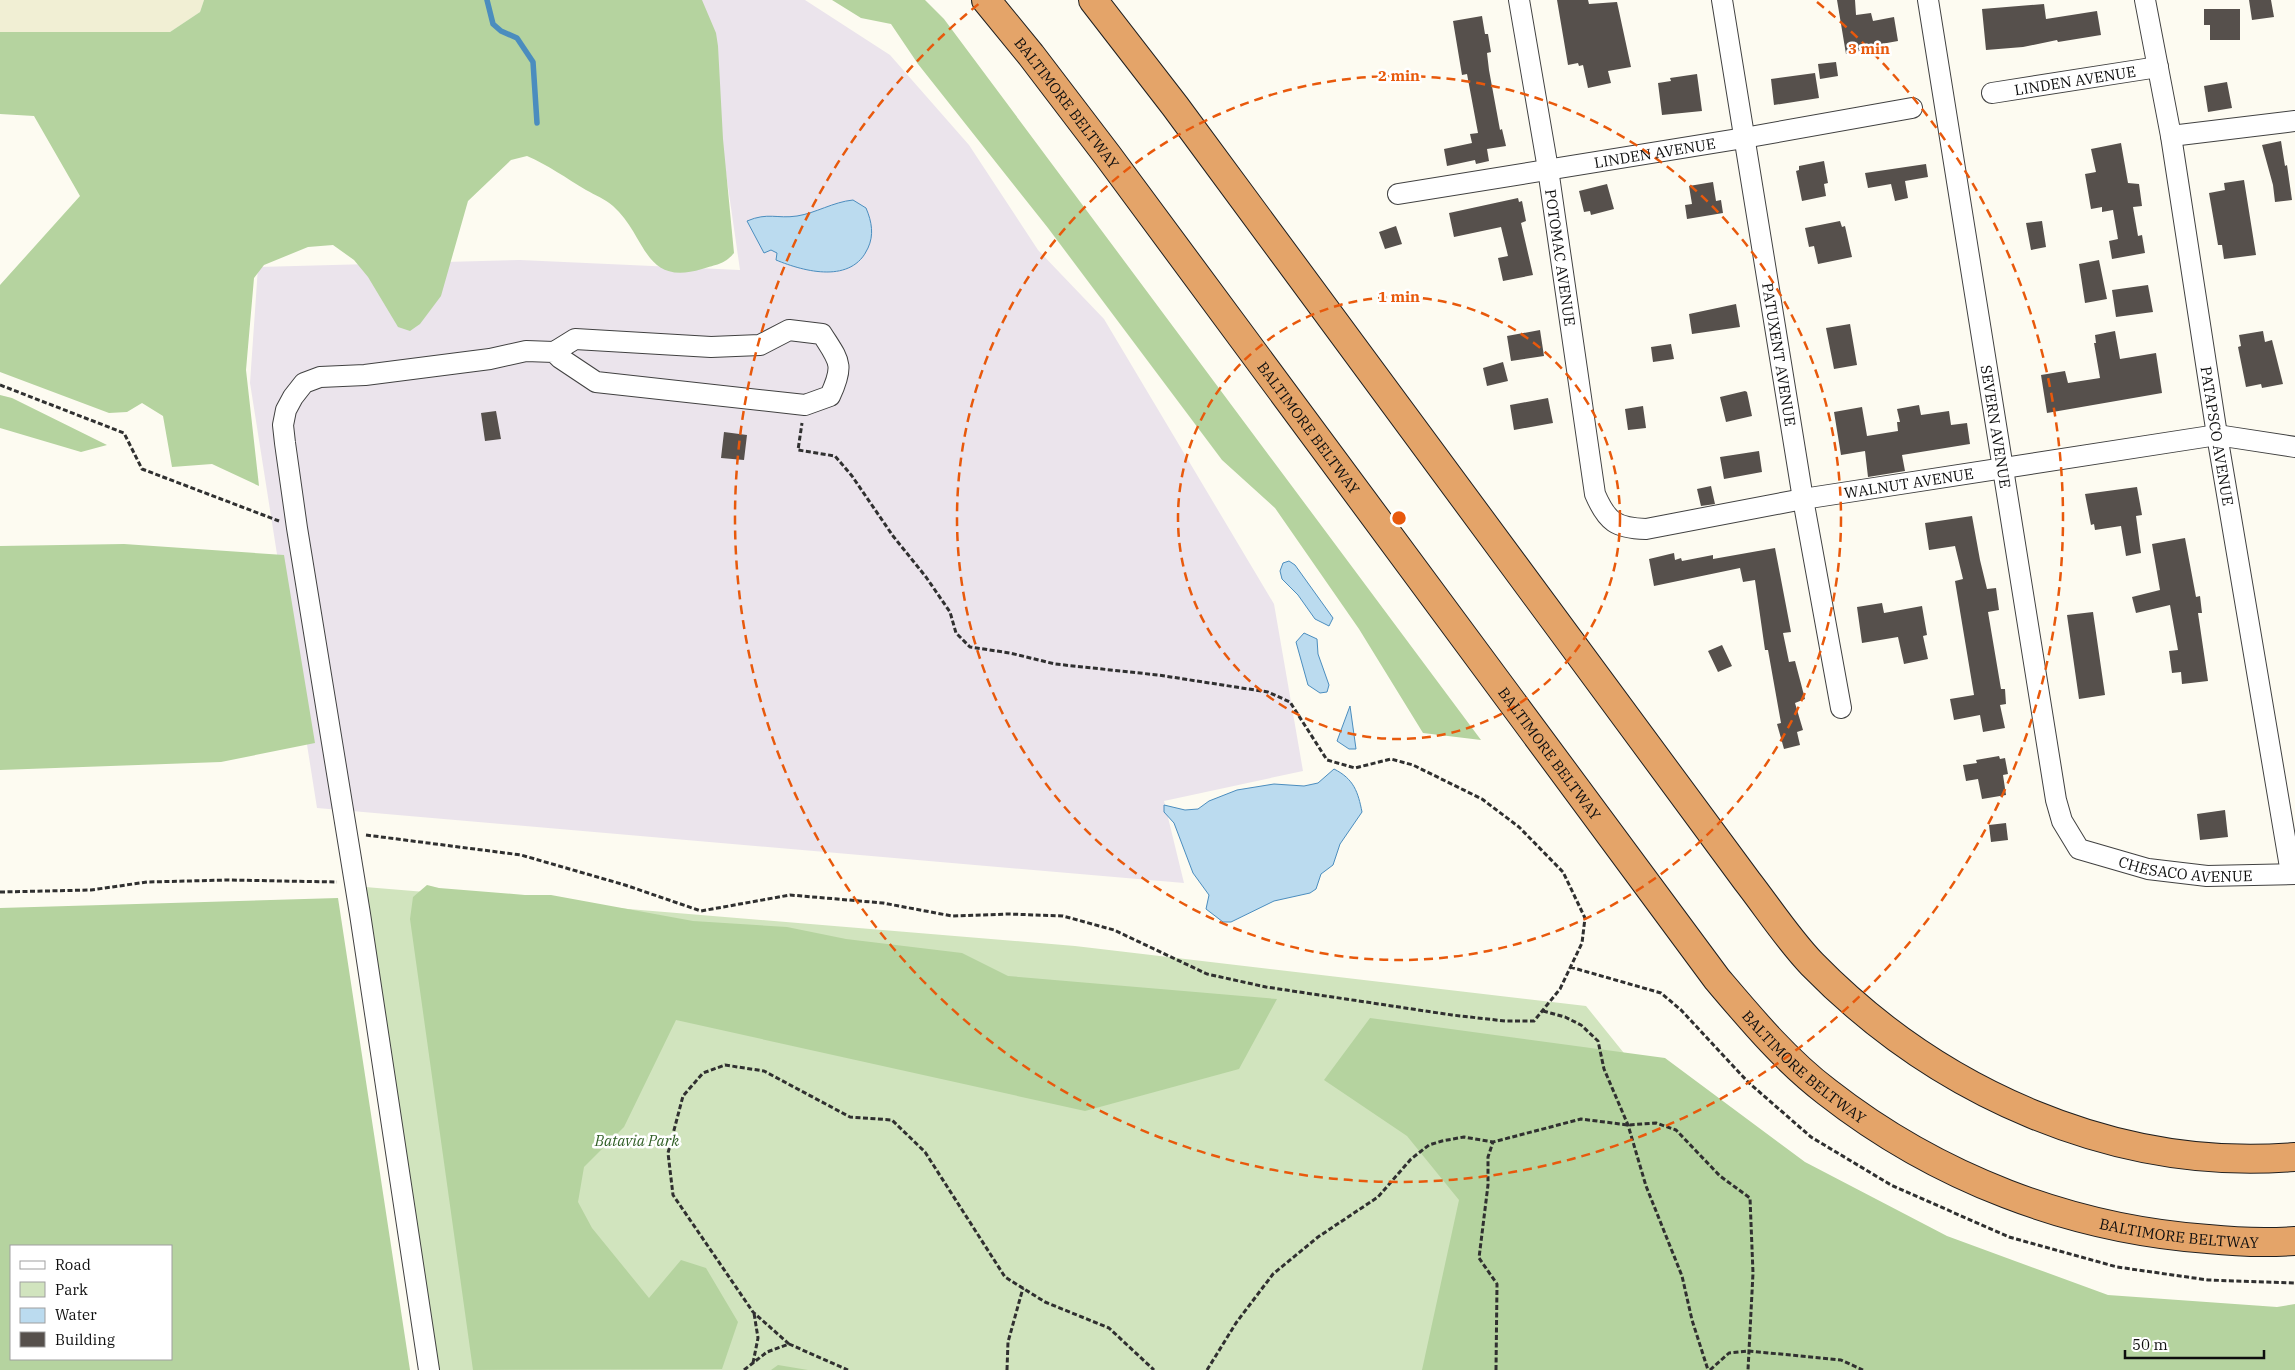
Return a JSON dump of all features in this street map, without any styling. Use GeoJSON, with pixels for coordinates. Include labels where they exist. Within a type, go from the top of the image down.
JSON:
{"type":"FeatureCollection","features":[{"type":"Feature","properties":{"kind":"highway","name":"BALTIMORE BELTWAY"},"geometry":{"type":"LineString","coordinates":[[986,0],[1031,55],[1114,164],[1717,979],[1788,1057],[1826,1092],[1880,1129],[1951,1170],[2005,1194],[2054,1211],[2106,1225],[2172,1237],[2234,1241],[2295,1241]]}},
{"type":"Feature","properties":{"kind":"highway"},"geometry":{"type":"LineString","coordinates":[[1093,0],[1174,106],[1747,881],[1811,963],[1848,999],[1916,1052],[1952,1076],[2003,1103],[2088,1135],[2190,1156],[2237,1159],[2295,1157]]}},
{"type":"Feature","properties":{"kind":"street","name":"POTOMAC AVENUE"},"geometry":{"type":"LineString","coordinates":[[1520,0],[1548,169],[1595,494],[1605,515]]}},
{"type":"Feature","properties":{"kind":"street","name":"PATUXENT AVENUE"},"geometry":{"type":"LineString","coordinates":[[1722,0],[1803,499],[1841,708]]}},
{"type":"Feature","properties":{"kind":"street","name":"SEVERN AVENUE"},"geometry":{"type":"LineString","coordinates":[[1928,0],[2056,800],[2062,822],[2079,848]]}},
{"type":"Feature","properties":{"kind":"street","name":"PATAPSCO AVENUE"},"geometry":{"type":"LineString","coordinates":[[2144,0],[2171,136],[2217,436],[2293,874]]}},
{"type":"Feature","properties":{"kind":"street","name":"LINDEN AVENUE"},"geometry":{"type":"LineString","coordinates":[[1992,93],[2158,67]]}},
{"type":"Feature","properties":{"kind":"street","name":"LINDEN AVENUE"},"geometry":{"type":"LineString","coordinates":[[1398,194],[1744,138],[1912,108]]}},
{"type":"Feature","properties":{"kind":"street"},"geometry":{"type":"LineString","coordinates":[[2171,136],[2295,120]]}},
{"type":"Feature","properties":{"kind":"street"},"geometry":{"type":"LineString","coordinates":[[429,1370],[356,883],[297,528],[284,426],[286,410],[304,383],[320,377],[364,375],[490,359],[526,351],[554,352],[575,339],[711,347],[760,345],[790,330],[822,334],[838,360],[839,376],[830,396],[805,405],[596,382],[554,352]]}},
{"type":"Feature","properties":{"kind":"street","name":"WALNUT AVENUE"},"geometry":{"type":"LineString","coordinates":[[1605,515],[1623,527],[1646,529],[1803,499],[2217,436]]}},
{"type":"Feature","properties":{"kind":"street"},"geometry":{"type":"LineString","coordinates":[[2217,436],[2295,448]]}},
{"type":"Feature","properties":{"kind":"street","name":"CHESACO AVENUE"},"geometry":{"type":"LineString","coordinates":[[2079,848],[2148,869],[2207,876],[2293,874]]}},
{"type":"Feature","properties":{"kind":"path"},"geometry":{"type":"LineString","coordinates":[[0,385],[124,433],[142,469],[297,528]]}},
{"type":"Feature","properties":{"kind":"path"},"geometry":{"type":"LineString","coordinates":[[348,833],[521,856],[625,885],[701,912],[790,895],[883,903],[952,916],[1009,914],[1063,916],[1114,930],[1207,974],[1266,987],[1505,1021],[1534,1021],[1543,1011],[1560,989],[1582,942],[1585,918],[1563,872],[1519,827],[1482,799],[1413,765],[1391,759],[1355,768],[1327,760],[1290,702],[1268,692],[1158,675],[1055,664],[1010,653],[970,647],[956,633],[950,612],[931,584],[892,536],[835,456],[798,450],[805,405]]}},
{"type":"Feature","properties":{"kind":"path"},"geometry":{"type":"LineString","coordinates":[[0,892],[91,890],[147,882],[228,880],[356,883]]}},
{"type":"Feature","properties":{"kind":"path"},"geometry":{"type":"LineString","coordinates":[[1543,1011],[1565,1017],[1581,1025],[1598,1041],[1604,1069],[1628,1125],[1646,1186],[1682,1276],[1692,1320],[1709,1370],[1729,1353],[1749,1351],[1842,1360],[1861,1369]]}},
{"type":"Feature","properties":{"kind":"path"},"geometry":{"type":"LineString","coordinates":[[848,1370],[789,1344],[753,1312],[672,1195],[668,1153],[683,1096],[704,1073],[725,1065],[764,1071],[850,1117],[892,1120],[924,1152],[1005,1277],[1045,1302],[1110,1328],[1154,1370]]}},
{"type":"Feature","properties":{"kind":"path"},"geometry":{"type":"LineString","coordinates":[[1207,1370],[1236,1323],[1273,1274],[1318,1237],[1378,1197],[1411,1159],[1430,1145],[1464,1137],[1493,1142],[1581,1119],[1628,1125],[1656,1123],[1676,1130],[1720,1176],[1750,1198],[1753,1273],[1748,1370]]}},
{"type":"Feature","properties":{"kind":"path"},"geometry":{"type":"LineString","coordinates":[[1493,1142],[1488,1157],[1488,1185],[1479,1258],[1497,1284],[1496,1370]]}},
{"type":"Feature","properties":{"kind":"path"},"geometry":{"type":"LineString","coordinates":[[1007,1370],[1008,1342],[1023,1288]]}},
{"type":"Feature","properties":{"kind":"path"},"geometry":{"type":"LineString","coordinates":[[753,1312],[758,1338],[753,1364]]}},
{"type":"Feature","properties":{"kind":"path"},"geometry":{"type":"LineString","coordinates":[[744,1370],[768,1352],[789,1344]]}},
{"type":"Feature","properties":{"kind":"shaded area"},"geometry":{"type":"Polygon","coordinates":[[[0,0],[204,0],[200,12],[170,32],[0,32],[0,0]]]}},
{"type":"Feature","properties":{"kind":"shaded area"},"geometry":{"type":"Polygon","coordinates":[[[701,0],[805,0],[890,55],[969,145],[1038,250],[1104,319],[1274,604],[1303,771],[1164,801],[1184,883],[317,808],[250,383],[258,267],[520,260],[740,270],[701,0]]]}},
{"type":"Feature","properties":{"kind":"green space"},"geometry":{"type":"Polygon","coordinates":[[[204,0],[702,0],[716,33],[718,46],[723,139],[734,253],[723,262],[702,269],[683,273],[668,271],[657,265],[648,256],[624,218],[613,206],[527,156],[511,160],[468,201],[441,296],[420,324],[410,331],[398,327],[368,277],[354,260],[333,245],[308,247],[264,265],[254,278],[246,370],[259,486],[212,464],[172,467],[163,416],[142,403],[127,412],[109,413],[0,372],[0,285],[80,196],[34,116],[0,114],[0,32],[170,32],[200,12],[204,0]]]}},
{"type":"Feature","properties":{"kind":"green space"},"geometry":{"type":"Polygon","coordinates":[[[832,0],[925,0],[944,19],[1481,740],[1423,733],[1359,629],[1275,508],[1222,460],[1048,228],[918,64],[891,24],[861,18],[832,0]]]}},
{"type":"Feature","properties":{"kind":"green space"},"geometry":{"type":"Polygon","coordinates":[[[0,395],[12,398],[107,445],[81,452],[0,428],[0,395]]]}},
{"type":"Feature","properties":{"kind":"green space"},"geometry":{"type":"Polygon","coordinates":[[[124,544],[284,555],[315,743],[221,762],[0,770],[0,546],[124,544]]]}},
{"type":"Feature","properties":{"kind":"green space"},"geometry":{"type":"Polygon","coordinates":[[[427,885],[439,888],[525,895],[551,895],[693,921],[787,927],[846,939],[962,953],[1008,976],[1277,999],[1239,1069],[1085,1111],[676,1020],[624,1127],[584,1167],[578,1202],[592,1228],[649,1298],[681,1260],[706,1268],[738,1322],[722,1369],[473,1370],[410,919],[413,897],[427,885]]]}},
{"type":"Feature","properties":{"kind":"green space","name":"Batavia Park"},"geometry":{"type":"Polygon","coordinates":[[[365,887],[1075,946],[1586,1006],[1640,1073],[1739,1174],[2295,1370],[439,1370],[365,887]]]}},
{"type":"Feature","properties":{"kind":"green space"},"geometry":{"type":"Polygon","coordinates":[[[338,898],[410,1370],[0,1370],[0,908],[338,898]]]}},
{"type":"Feature","properties":{"kind":"green space"},"geometry":{"type":"Polygon","coordinates":[[[1370,1018],[1665,1058],[1805,1162],[1947,1236],[2108,1295],[2277,1307],[2295,1304],[2295,1370],[1422,1370],[1459,1200],[1407,1136],[1324,1080],[1370,1018]]]}},
{"type":"Feature","properties":{"kind":"green space"},"geometry":{"type":"Polygon","coordinates":[[[778,1365],[808,1370],[771,1370],[778,1365]]]}},
{"type":"Feature","properties":{"kind":"water"},"geometry":{"type":"Polygon","coordinates":[[[853,200],[866,208],[870,218],[872,233],[868,248],[861,259],[851,267],[840,271],[814,271],[776,260],[777,253],[771,250],[764,253],[747,221],[767,216],[797,216],[853,200]]]}},
{"type":"Feature","properties":{"kind":"water"},"geometry":{"type":"Polygon","coordinates":[[[1289,561],[1295,565],[1333,618],[1329,626],[1315,619],[1298,595],[1282,579],[1280,571],[1283,563],[1289,561]]]}},
{"type":"Feature","properties":{"kind":"water"},"geometry":{"type":"Polygon","coordinates":[[[1304,633],[1317,639],[1318,654],[1329,685],[1327,692],[1320,693],[1308,685],[1296,642],[1304,633]]]}},
{"type":"Feature","properties":{"kind":"water"},"geometry":{"type":"Polygon","coordinates":[[[1350,706],[1356,749],[1349,749],[1337,741],[1350,706]]]}},
{"type":"Feature","properties":{"kind":"water"},"geometry":{"type":"Polygon","coordinates":[[[1334,769],[1351,782],[1359,798],[1362,812],[1340,844],[1333,865],[1321,874],[1316,889],[1310,893],[1274,901],[1231,922],[1223,922],[1206,909],[1209,895],[1193,873],[1174,823],[1164,812],[1164,805],[1185,810],[1198,809],[1209,801],[1237,790],[1274,784],[1304,786],[1318,783],[1334,769]]]}},
{"type":"Feature","properties":{"kind":"building"},"geometry":{"type":"Polygon","coordinates":[[[1557,0],[1588,0],[1589,4],[1617,2],[1631,67],[1608,71],[1611,83],[1588,88],[1583,65],[1579,66],[1578,63],[1568,65],[1557,0]]]}},
{"type":"Feature","properties":{"kind":"building"},"geometry":{"type":"Polygon","coordinates":[[[1837,0],[1855,0],[1856,15],[1871,13],[1873,21],[1894,17],[1898,41],[1859,48],[1860,51],[1846,54],[1837,0]]]}},
{"type":"Feature","properties":{"kind":"building"},"geometry":{"type":"Polygon","coordinates":[[[2249,0],[2271,0],[2274,17],[2252,20],[2249,0]]]}},
{"type":"Feature","properties":{"kind":"building"},"geometry":{"type":"Polygon","coordinates":[[[2044,4],[2046,19],[2097,11],[2101,35],[2058,42],[2057,40],[2023,47],[1986,50],[1982,9],[2044,4]]]}},
{"type":"Feature","properties":{"kind":"building"},"geometry":{"type":"Polygon","coordinates":[[[2204,9],[2240,9],[2240,40],[2210,40],[2210,25],[2204,25],[2204,9]]]}},
{"type":"Feature","properties":{"kind":"building"},"geometry":{"type":"Polygon","coordinates":[[[1482,16],[1491,52],[1487,53],[1500,130],[1502,129],[1506,146],[1487,149],[1489,161],[1476,164],[1475,160],[1447,166],[1444,149],[1472,143],[1470,134],[1478,133],[1467,74],[1462,75],[1453,21],[1482,16]]]}},
{"type":"Feature","properties":{"kind":"building"},"geometry":{"type":"Polygon","coordinates":[[[1836,62],[1838,76],[1820,79],[1818,64],[1836,62]]]}},
{"type":"Feature","properties":{"kind":"building"},"geometry":{"type":"Polygon","coordinates":[[[1815,73],[1819,98],[1774,105],[1771,79],[1815,73]]]}},
{"type":"Feature","properties":{"kind":"building"},"geometry":{"type":"Polygon","coordinates":[[[1697,74],[1702,111],[1662,115],[1658,83],[1671,81],[1670,78],[1697,74]]]}},
{"type":"Feature","properties":{"kind":"building"},"geometry":{"type":"Polygon","coordinates":[[[2227,82],[2232,108],[2208,112],[2204,86],[2227,82]]]}},
{"type":"Feature","properties":{"kind":"building"},"geometry":{"type":"Polygon","coordinates":[[[2281,141],[2292,200],[2275,202],[2273,185],[2262,145],[2281,141]]]}},
{"type":"Feature","properties":{"kind":"building"},"geometry":{"type":"Polygon","coordinates":[[[2121,143],[2128,183],[2139,184],[2142,206],[2133,207],[2138,236],[2142,235],[2145,253],[2112,259],[2109,241],[2118,239],[2113,210],[2102,212],[2102,207],[2091,209],[2085,174],[2096,172],[2091,149],[2121,143]]]}},
{"type":"Feature","properties":{"kind":"building"},"geometry":{"type":"Polygon","coordinates":[[[1824,161],[1828,183],[1824,184],[1826,196],[1802,201],[1796,171],[1799,170],[1799,166],[1824,161]]]}},
{"type":"Feature","properties":{"kind":"building"},"geometry":{"type":"Polygon","coordinates":[[[1926,164],[1928,177],[1905,181],[1908,198],[1895,201],[1891,184],[1868,188],[1865,173],[1926,164]]]}},
{"type":"Feature","properties":{"kind":"building"},"geometry":{"type":"Polygon","coordinates":[[[2244,180],[2256,255],[2224,259],[2222,245],[2218,245],[2209,193],[2225,190],[2224,183],[2244,180]]]}},
{"type":"Feature","properties":{"kind":"building"},"geometry":{"type":"Polygon","coordinates":[[[1713,182],[1716,201],[1721,200],[1723,213],[1687,219],[1685,205],[1692,204],[1689,186],[1713,182]]]}},
{"type":"Feature","properties":{"kind":"building"},"geometry":{"type":"Polygon","coordinates":[[[1607,184],[1614,209],[1591,215],[1590,211],[1584,212],[1579,191],[1607,184]]]}},
{"type":"Feature","properties":{"kind":"building"},"geometry":{"type":"Polygon","coordinates":[[[1518,198],[1519,202],[1522,201],[1526,221],[1521,223],[1533,275],[1503,281],[1498,258],[1508,256],[1501,227],[1454,237],[1449,213],[1518,198]]]}},
{"type":"Feature","properties":{"kind":"building"},"geometry":{"type":"Polygon","coordinates":[[[1840,221],[1842,227],[1845,226],[1852,257],[1818,264],[1814,246],[1809,247],[1805,228],[1840,221]]]}},
{"type":"Feature","properties":{"kind":"building"},"geometry":{"type":"Polygon","coordinates":[[[2042,221],[2046,247],[2031,250],[2026,223],[2042,221]]]}},
{"type":"Feature","properties":{"kind":"building"},"geometry":{"type":"Polygon","coordinates":[[[1396,226],[1402,244],[1385,249],[1379,232],[1396,226]]]}},
{"type":"Feature","properties":{"kind":"building"},"geometry":{"type":"Polygon","coordinates":[[[2099,260],[2107,299],[2085,303],[2079,264],[2099,260]]]}},
{"type":"Feature","properties":{"kind":"building"},"geometry":{"type":"Polygon","coordinates":[[[2148,285],[2153,312],[2116,317],[2112,290],[2148,285]]]}},
{"type":"Feature","properties":{"kind":"building"},"geometry":{"type":"Polygon","coordinates":[[[1736,304],[1740,327],[1692,334],[1689,314],[1736,304]]]}},
{"type":"Feature","properties":{"kind":"building"},"geometry":{"type":"Polygon","coordinates":[[[1850,324],[1857,365],[1834,369],[1826,328],[1850,324]]]}},
{"type":"Feature","properties":{"kind":"building"},"geometry":{"type":"Polygon","coordinates":[[[1540,330],[1544,356],[1511,361],[1507,336],[1540,330]]]}},
{"type":"Feature","properties":{"kind":"building"},"geometry":{"type":"Polygon","coordinates":[[[2115,331],[2120,359],[2156,353],[2162,393],[2047,413],[2041,375],[2065,371],[2068,383],[2100,378],[2094,343],[2096,343],[2095,335],[2115,331]]]}},
{"type":"Feature","properties":{"kind":"building"},"geometry":{"type":"Polygon","coordinates":[[[2263,331],[2265,342],[2272,340],[2283,384],[2262,388],[2261,384],[2246,387],[2238,347],[2241,346],[2239,335],[2263,331]]]}},
{"type":"Feature","properties":{"kind":"building"},"geometry":{"type":"Polygon","coordinates":[[[1671,344],[1674,359],[1653,362],[1651,347],[1671,344]]]}},
{"type":"Feature","properties":{"kind":"building"},"geometry":{"type":"Polygon","coordinates":[[[1503,362],[1508,381],[1487,386],[1483,368],[1503,362]]]}},
{"type":"Feature","properties":{"kind":"building"},"geometry":{"type":"Polygon","coordinates":[[[1747,392],[1752,416],[1726,422],[1720,397],[1747,392]]]}},
{"type":"Feature","properties":{"kind":"building"},"geometry":{"type":"Polygon","coordinates":[[[1548,398],[1553,423],[1514,430],[1510,405],[1548,398]]]}},
{"type":"Feature","properties":{"kind":"building"},"geometry":{"type":"Polygon","coordinates":[[[1919,405],[1921,415],[1949,411],[1951,425],[1967,423],[1970,444],[1902,455],[1905,471],[1868,477],[1865,451],[1841,455],[1834,412],[1862,407],[1867,436],[1898,431],[1897,422],[1900,422],[1897,409],[1919,405]]]}},
{"type":"Feature","properties":{"kind":"building"},"geometry":{"type":"Polygon","coordinates":[[[1643,406],[1646,428],[1628,430],[1625,409],[1643,406]]]}},
{"type":"Feature","properties":{"kind":"building"},"geometry":{"type":"Polygon","coordinates":[[[496,411],[501,439],[485,441],[481,413],[496,411]]]}},
{"type":"Feature","properties":{"kind":"building"},"geometry":{"type":"Polygon","coordinates":[[[724,432],[747,435],[744,460],[721,458],[724,432]]]}},
{"type":"Feature","properties":{"kind":"building"},"geometry":{"type":"Polygon","coordinates":[[[1759,451],[1762,472],[1724,479],[1720,457],[1759,451]]]}},
{"type":"Feature","properties":{"kind":"building"},"geometry":{"type":"Polygon","coordinates":[[[1711,486],[1715,504],[1701,506],[1697,489],[1711,486]]]}},
{"type":"Feature","properties":{"kind":"building"},"geometry":{"type":"Polygon","coordinates":[[[2137,487],[2142,515],[2136,516],[2141,553],[2126,556],[2121,526],[2095,530],[2094,524],[2091,525],[2085,494],[2137,487]]]}},
{"type":"Feature","properties":{"kind":"building"},"geometry":{"type":"Polygon","coordinates":[[[1972,516],[1987,589],[1996,588],[1999,610],[1988,612],[2001,689],[2005,689],[2006,704],[2000,705],[2005,728],[1983,732],[1980,715],[1954,720],[1950,699],[1974,695],[1955,581],[1963,579],[1955,546],[1929,550],[1925,523],[1972,516]]]}},
{"type":"Feature","properties":{"kind":"building"},"geometry":{"type":"Polygon","coordinates":[[[2185,538],[2196,597],[2200,596],[2202,613],[2198,613],[2208,681],[2182,684],[2181,672],[2172,673],[2169,651],[2178,650],[2170,605],[2136,613],[2132,597],[2160,590],[2152,544],[2185,538]]]}},
{"type":"Feature","properties":{"kind":"building"},"geometry":{"type":"Polygon","coordinates":[[[1775,548],[1791,632],[1783,633],[1789,662],[1795,661],[1805,699],[1795,703],[1803,730],[1797,732],[1800,745],[1784,749],[1777,724],[1781,723],[1768,650],[1765,650],[1755,580],[1743,582],[1740,568],[1654,586],[1649,559],[1674,553],[1675,560],[1681,558],[1682,561],[1713,555],[1713,559],[1775,548]]]}},
{"type":"Feature","properties":{"kind":"building"},"geometry":{"type":"Polygon","coordinates":[[[1882,603],[1884,613],[1922,606],[1927,635],[1923,636],[1928,659],[1904,664],[1898,637],[1862,643],[1857,607],[1882,603]]]}},
{"type":"Feature","properties":{"kind":"building"},"geometry":{"type":"Polygon","coordinates":[[[2093,612],[2105,695],[2079,699],[2067,615],[2093,612]]]}},
{"type":"Feature","properties":{"kind":"building"},"geometry":{"type":"Polygon","coordinates":[[[1722,645],[1732,666],[1718,672],[1708,651],[1722,645]]]}},
{"type":"Feature","properties":{"kind":"building"},"geometry":{"type":"Polygon","coordinates":[[[1999,756],[2000,759],[2005,758],[2008,774],[2003,775],[2006,795],[1982,799],[1978,779],[1966,781],[1963,765],[1977,763],[1976,760],[1999,756]]]}},
{"type":"Feature","properties":{"kind":"building"},"geometry":{"type":"Polygon","coordinates":[[[2225,810],[2228,837],[2200,840],[2197,814],[2225,810]]]}},
{"type":"Feature","properties":{"kind":"building"},"geometry":{"type":"Polygon","coordinates":[[[2006,823],[2008,840],[1991,842],[1989,825],[2006,823]]]}},
{"type":"Feature","properties":{"kind":"waterway"},"geometry":{"type":"LineString","coordinates":[[487,0],[493,24],[501,31],[517,38],[533,62],[537,123]]}}]}
